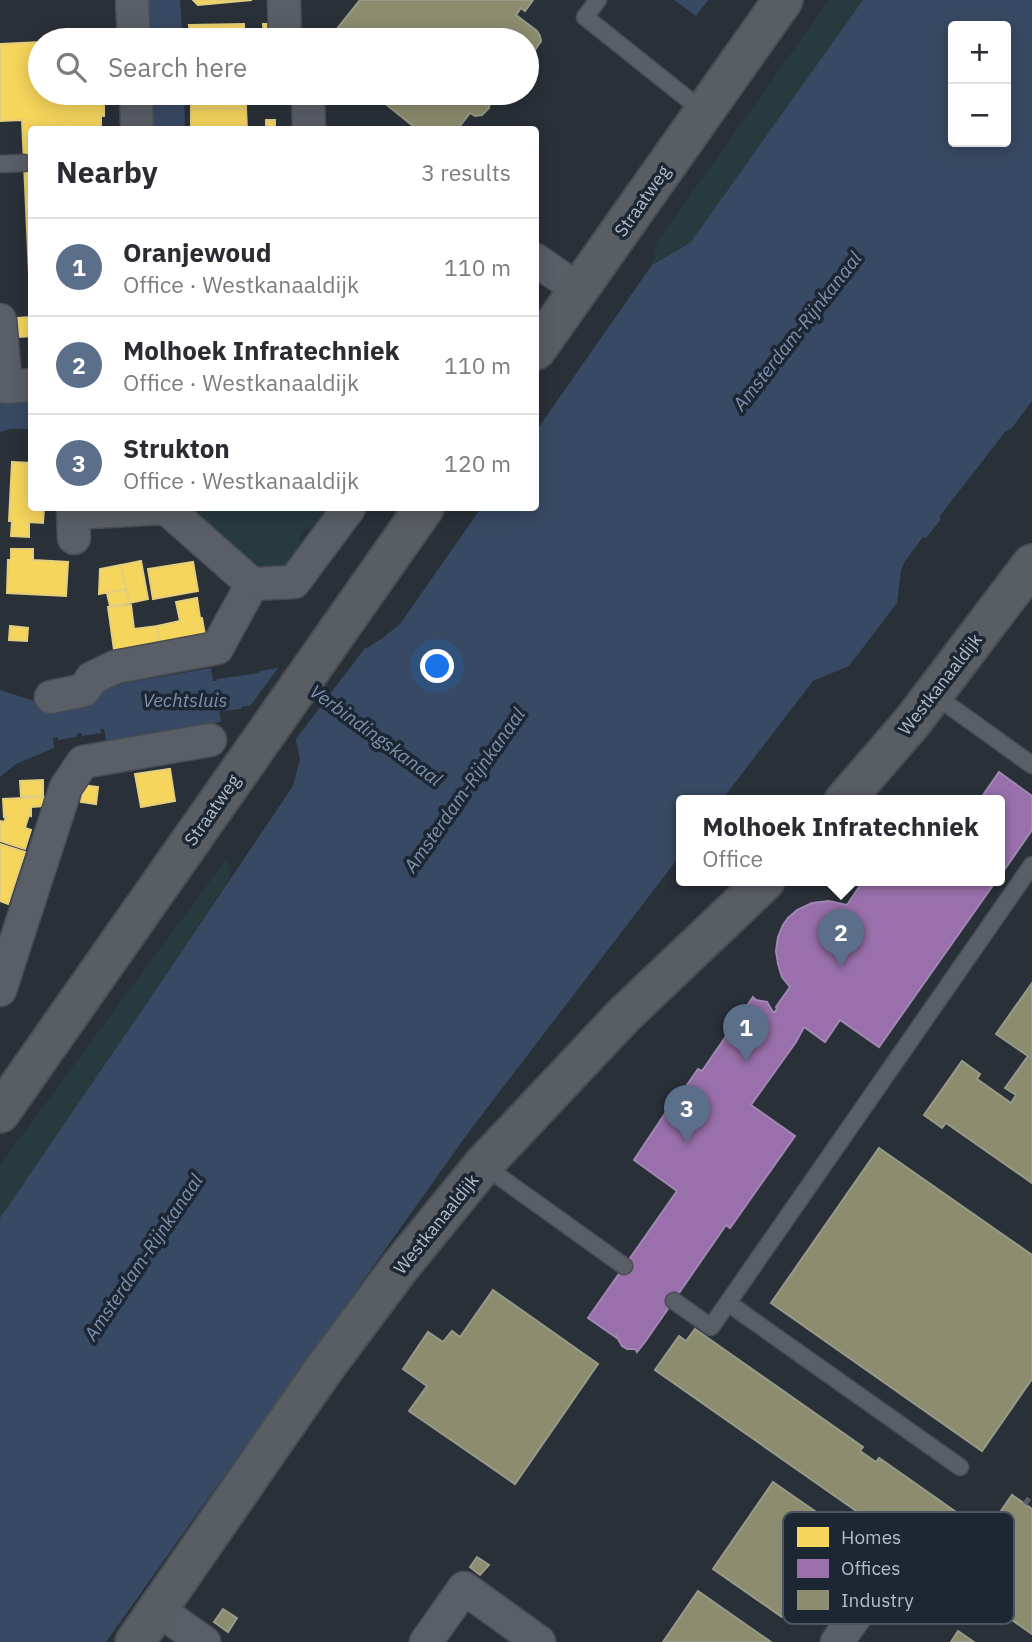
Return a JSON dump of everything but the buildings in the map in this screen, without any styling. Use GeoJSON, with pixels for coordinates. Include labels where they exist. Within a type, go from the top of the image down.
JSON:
{"type":"FeatureCollection","features":[{"type":"Feature","properties":{"kind":"street"},"geometry":{"type":"LineString","coordinates":[[132,0],[133,28]]}},
{"type":"Feature","properties":{"kind":"street"},"geometry":{"type":"LineString","coordinates":[[284,0],[285,28]]}},
{"type":"Feature","properties":{"kind":"street","name":"Straatweg"},"geometry":{"type":"LineString","coordinates":[[539,346],[783,0]]}},
{"type":"Feature","properties":{"kind":"street"},"geometry":{"type":"LineString","coordinates":[[136,105],[137,126]]}},
{"type":"Feature","properties":{"kind":"street"},"geometry":{"type":"LineString","coordinates":[[308,105],[309,126]]}},
{"type":"Feature","properties":{"kind":"street"},"geometry":{"type":"LineString","coordinates":[[539,262],[579,290]]}},
{"type":"Feature","properties":{"kind":"street"},"geometry":{"type":"LineString","coordinates":[[0,320],[19,386]]}},
{"type":"Feature","properties":{"kind":"street"},"geometry":{"type":"LineString","coordinates":[[74,538],[73,513],[111,511]]}},
{"type":"Feature","properties":{"kind":"street"},"geometry":{"type":"LineString","coordinates":[[170,511],[252,584],[294,582],[341,511]]}},
{"type":"Feature","properties":{"kind":"street","name":"Straatweg"},"geometry":{"type":"LineString","coordinates":[[0,1113],[422,511]]}},
{"type":"Feature","properties":{"kind":"street","name":"Westkanaaldijk"},"geometry":{"type":"LineString","coordinates":[[849,795],[893,745],[1032,564]]}},
{"type":"Feature","properties":{"kind":"street"},"geometry":{"type":"LineString","coordinates":[[51,696],[84,690],[92,678],[115,667],[217,648],[252,584]]}},
{"type":"Feature","properties":{"kind":"street"},"geometry":{"type":"LineString","coordinates":[[0,990],[66,787],[83,762],[211,740]]}},
{"type":"Feature","properties":{"kind":"street","name":"Westkanaaldijk"},"geometry":{"type":"LineString","coordinates":[[135,1642],[321,1373],[400,1267],[483,1166],[623,1016],[760,886]]}},
{"type":"Feature","properties":{"kind":"street"},"geometry":{"type":"LineString","coordinates":[[426,1642],[464,1588],[539,1642]]}},
{"type":"Feature","properties":{"kind":"street"},"geometry":{"type":"LineString","coordinates":[[157,1609],[204,1642]]}},
{"type":"Feature","properties":{"kind":"street"},"geometry":{"type":"LineString","coordinates":[[837,1642],[850,1624]]}},
{"type":"Feature","properties":{"kind":"lane"},"geometry":{"type":"LineString","coordinates":[[598,0],[585,17],[705,113]]}},
{"type":"Feature","properties":{"kind":"lane"},"geometry":{"type":"LineString","coordinates":[[748,48],[762,0]]}},
{"type":"Feature","properties":{"kind":"lane"},"geometry":{"type":"LineString","coordinates":[[0,164],[24,163]]}},
{"type":"Feature","properties":{"kind":"lane"},"geometry":{"type":"LineString","coordinates":[[933,694],[1032,765]]}},
{"type":"Feature","properties":{"kind":"lane"},"geometry":{"type":"LineString","coordinates":[[674,1301],[711,1327],[1032,865]]}},
{"type":"Feature","properties":{"kind":"lane"},"geometry":{"type":"LineString","coordinates":[[483,1166],[624,1266]]}},
{"type":"Feature","properties":{"kind":"lane"},"geometry":{"type":"LineString","coordinates":[[728,1303],[960,1467]]}},
{"type":"Feature","properties":{"kind":"green space"},"geometry":{"type":"Polygon","coordinates":[[[829,0],[863,0],[690,243],[652,265],[657,242],[829,0]]]}},
{"type":"Feature","properties":{"kind":"green space"},"geometry":{"type":"Polygon","coordinates":[[[189,511],[327,512],[318,534],[306,527],[298,539],[310,546],[288,568],[256,571],[189,511]]]}},
{"type":"Feature","properties":{"kind":"green space"},"geometry":{"type":"Polygon","coordinates":[[[227,858],[230,878],[0,1218],[0,1165],[227,858]]]}},
{"type":"Feature","properties":{"kind":"water"},"geometry":{"type":"Polygon","coordinates":[[[146,0],[180,0],[182,28],[147,28],[146,0]]]}},
{"type":"Feature","properties":{"kind":"water"},"geometry":{"type":"Polygon","coordinates":[[[674,0],[708,0],[696,16],[674,0]]]}},
{"type":"Feature","properties":{"kind":"water"},"geometry":{"type":"Polygon","coordinates":[[[863,0],[1032,0],[1032,401],[939,517],[941,519],[926,538],[923,537],[905,561],[901,570],[897,603],[849,666],[813,681],[726,795],[676,795],[676,861],[468,1133],[106,1642],[0,1642],[0,1218],[293,786],[300,759],[289,720],[254,705],[241,709],[219,709],[221,722],[106,741],[104,729],[100,729],[101,733],[82,736],[81,733],[76,737],[58,740],[57,737],[53,738],[54,748],[16,764],[0,777],[0,690],[47,705],[95,702],[98,701],[97,688],[211,668],[213,681],[217,681],[367,648],[400,624],[479,511],[539,511],[539,427],[652,265],[690,243],[863,0]]]}},
{"type":"Feature","properties":{"kind":"water"},"geometry":{"type":"Polygon","coordinates":[[[147,105],[184,105],[185,126],[147,126],[147,105]]]}},
{"type":"Feature","properties":{"kind":"water"},"geometry":{"type":"Polygon","coordinates":[[[28,391],[28,429],[0,432],[0,392],[28,391]]]}},
{"type":"Feature","properties":{"kind":"pier"},"geometry":{"type":"Polygon","coordinates":[[[368,644],[293,743],[290,732],[263,708],[248,709],[281,664],[368,644]]]}},
{"type":"Feature","properties":{"kind":"railway"},"geometry":{"type":"LineString","coordinates":[[1025,1504],[1032,1494]]}},
{"type":"Feature","properties":{"kind":"place","name":"Molhoek Infratechniek"},"geometry":{"type":"Point","coordinates":[841,967]}},
{"type":"Feature","properties":{"kind":"place","name":"Oranjewoud"},"geometry":{"type":"Point","coordinates":[746,1062]}},
{"type":"Feature","properties":{"kind":"place","name":"Strukton"},"geometry":{"type":"Point","coordinates":[687,1143]}},
{"type":"Feature","properties":{"kind":"water label","name":"Amsterdam-Rijnkanaal"},"geometry":{"type":"Point","coordinates":[797,331]}},
{"type":"Feature","properties":{"kind":"water label","name":"Vechtsluis"},"geometry":{"type":"Point","coordinates":[185,700]}},
{"type":"Feature","properties":{"kind":"water label","name":"Verbindingskanaal"},"geometry":{"type":"Point","coordinates":[376,735]}},
{"type":"Feature","properties":{"kind":"water label","name":"Amsterdam-Rijnkanaal"},"geometry":{"type":"Point","coordinates":[464,790]}},
{"type":"Feature","properties":{"kind":"water label","name":"Amsterdam-Rijnkanaal"},"geometry":{"type":"Point","coordinates":[143,1257]}}]}
